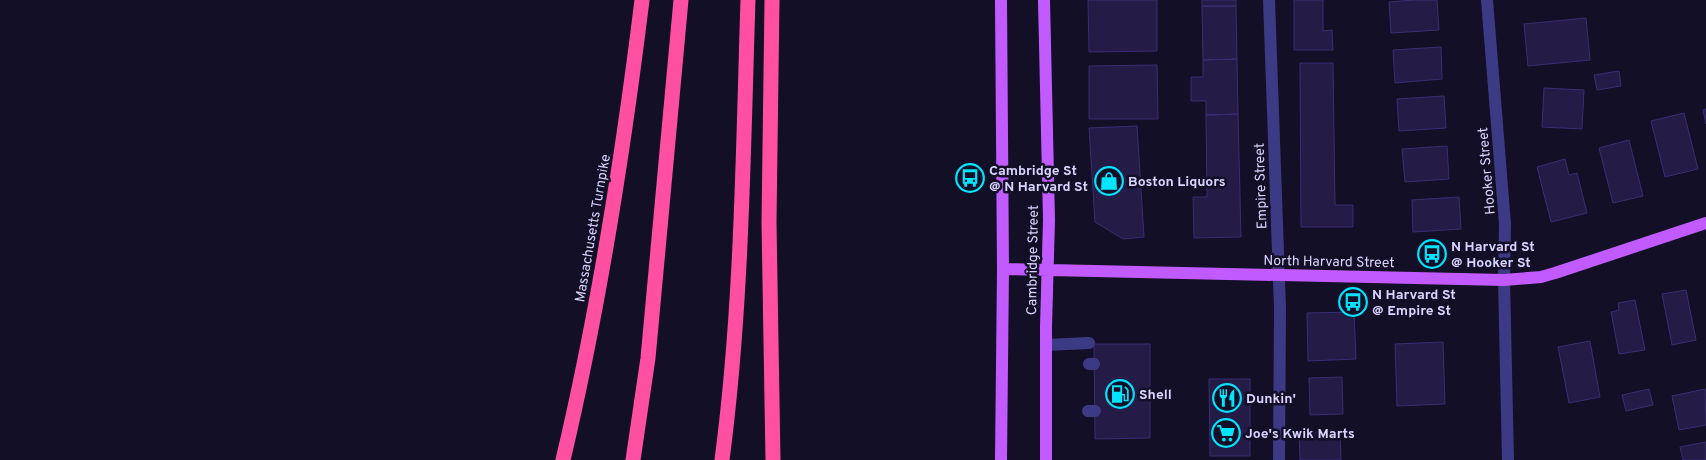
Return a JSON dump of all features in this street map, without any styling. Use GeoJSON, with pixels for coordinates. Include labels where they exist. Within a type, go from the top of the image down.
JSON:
{"type":"FeatureCollection","features":[{"type":"Feature","properties":{"kind":"highway","name":"Massachusetts Turnpike"},"geometry":{"type":"LineString","coordinates":[[563,460],[598,298],[628,110],[642,0]]}},
{"type":"Feature","properties":{"kind":"highway"},"geometry":{"type":"LineString","coordinates":[[633,460],[648,358],[681,0]]}},
{"type":"Feature","properties":{"kind":"highway"},"geometry":{"type":"LineString","coordinates":[[722,460],[731,379],[739,272],[748,0]]}},
{"type":"Feature","properties":{"kind":"highway"},"geometry":{"type":"LineString","coordinates":[[772,0],[770,222],[773,460]]}},
{"type":"Feature","properties":{"kind":"main road","name":"Cambridge Street"},"geometry":{"type":"LineString","coordinates":[[1001,0],[1003,269],[1001,460]]}},
{"type":"Feature","properties":{"kind":"main road","name":"Cambridge Street"},"geometry":{"type":"LineString","coordinates":[[1044,0],[1049,220],[1046,460]]}},
{"type":"Feature","properties":{"kind":"main road","name":"North Harvard Street"},"geometry":{"type":"LineString","coordinates":[[1003,269],[1504,280],[1540,277],[1555,273],[1706,223]]}},
{"type":"Feature","properties":{"kind":"street","name":"Empire Street"},"geometry":{"type":"LineString","coordinates":[[1269,0],[1280,308],[1279,460]]}},
{"type":"Feature","properties":{"kind":"street","name":"Hooker Street"},"geometry":{"type":"LineString","coordinates":[[1487,0],[1505,224],[1504,280],[1508,460]]}},
{"type":"Feature","properties":{"kind":"street"},"geometry":{"type":"LineString","coordinates":[[1046,345],[1089,343]]}},
{"type":"Feature","properties":{"kind":"building"},"geometry":{"type":"Polygon","coordinates":[[[1088,0],[1157,0],[1157,51],[1089,52],[1088,0]]]}},
{"type":"Feature","properties":{"kind":"building"},"geometry":{"type":"Polygon","coordinates":[[[1202,0],[1236,0],[1236,6],[1202,6],[1202,0]]]}},
{"type":"Feature","properties":{"kind":"building"},"geometry":{"type":"Polygon","coordinates":[[[1294,0],[1323,0],[1323,31],[1332,30],[1333,50],[1294,50],[1294,0]]]}},
{"type":"Feature","properties":{"kind":"building"},"geometry":{"type":"Polygon","coordinates":[[[1437,0],[1439,30],[1391,33],[1389,2],[1437,0]]]}},
{"type":"Feature","properties":{"kind":"building"},"geometry":{"type":"Polygon","coordinates":[[[1202,6],[1236,6],[1237,59],[1203,60],[1202,6]]]}},
{"type":"Feature","properties":{"kind":"building"},"geometry":{"type":"Polygon","coordinates":[[[1586,18],[1590,60],[1528,66],[1524,24],[1586,18]]]}},
{"type":"Feature","properties":{"kind":"building"},"geometry":{"type":"Polygon","coordinates":[[[1441,47],[1442,79],[1395,83],[1393,50],[1441,47]]]}},
{"type":"Feature","properties":{"kind":"building"},"geometry":{"type":"Polygon","coordinates":[[[1237,59],[1238,114],[1206,115],[1206,101],[1191,101],[1191,77],[1203,77],[1203,60],[1237,59]]]}},
{"type":"Feature","properties":{"kind":"building"},"geometry":{"type":"Polygon","coordinates":[[[1300,63],[1333,63],[1335,205],[1353,205],[1353,227],[1301,227],[1300,63]]]}},
{"type":"Feature","properties":{"kind":"building"},"geometry":{"type":"Polygon","coordinates":[[[1157,65],[1158,119],[1089,119],[1089,66],[1157,65]]]}},
{"type":"Feature","properties":{"kind":"building"},"geometry":{"type":"Polygon","coordinates":[[[1619,71],[1621,86],[1597,90],[1594,75],[1619,71]]]}},
{"type":"Feature","properties":{"kind":"building"},"geometry":{"type":"Polygon","coordinates":[[[1544,88],[1584,90],[1582,129],[1542,127],[1544,88]]]}},
{"type":"Feature","properties":{"kind":"building"},"geometry":{"type":"Polygon","coordinates":[[[1444,96],[1446,128],[1399,131],[1397,99],[1444,96]]]}},
{"type":"Feature","properties":{"kind":"building"},"geometry":{"type":"Polygon","coordinates":[[[1706,109],[1706,124],[1703,110],[1706,109]]]}},
{"type":"Feature","properties":{"kind":"building"},"geometry":{"type":"Polygon","coordinates":[[[1684,113],[1698,169],[1665,177],[1651,121],[1684,113]]]}},
{"type":"Feature","properties":{"kind":"building"},"geometry":{"type":"Polygon","coordinates":[[[1238,114],[1241,237],[1194,238],[1193,197],[1207,197],[1206,115],[1238,114]]]}},
{"type":"Feature","properties":{"kind":"building"},"geometry":{"type":"Polygon","coordinates":[[[1137,126],[1144,237],[1123,239],[1095,222],[1089,128],[1137,126]]]}},
{"type":"Feature","properties":{"kind":"building"},"geometry":{"type":"Polygon","coordinates":[[[1629,140],[1643,196],[1613,203],[1599,148],[1629,140]]]}},
{"type":"Feature","properties":{"kind":"building"},"geometry":{"type":"Polygon","coordinates":[[[1447,146],[1449,179],[1405,182],[1402,149],[1447,146]]]}},
{"type":"Feature","properties":{"kind":"building"},"geometry":{"type":"Polygon","coordinates":[[[1565,159],[1569,175],[1577,173],[1587,213],[1551,222],[1537,167],[1565,159]]]}},
{"type":"Feature","properties":{"kind":"building"},"geometry":{"type":"Polygon","coordinates":[[[1459,197],[1461,229],[1413,232],[1412,200],[1459,197]]]}},
{"type":"Feature","properties":{"kind":"building"},"geometry":{"type":"Polygon","coordinates":[[[1686,290],[1696,340],[1672,345],[1662,294],[1686,290]]]}},
{"type":"Feature","properties":{"kind":"building"},"geometry":{"type":"Polygon","coordinates":[[[1635,300],[1645,350],[1619,354],[1611,312],[1619,310],[1618,303],[1635,300]]]}},
{"type":"Feature","properties":{"kind":"building"},"geometry":{"type":"Polygon","coordinates":[[[1354,312],[1356,359],[1308,361],[1307,313],[1354,312]]]}},
{"type":"Feature","properties":{"kind":"building"},"geometry":{"type":"Polygon","coordinates":[[[1590,341],[1600,397],[1569,403],[1558,347],[1590,341]]]}},
{"type":"Feature","properties":{"kind":"building"},"geometry":{"type":"Polygon","coordinates":[[[1443,342],[1445,404],[1397,406],[1395,344],[1443,342]]]}},
{"type":"Feature","properties":{"kind":"building"},"geometry":{"type":"Polygon","coordinates":[[[1094,344],[1150,344],[1150,438],[1095,439],[1094,344]]]}},
{"type":"Feature","properties":{"kind":"building"},"geometry":{"type":"Polygon","coordinates":[[[1342,377],[1343,414],[1310,415],[1309,378],[1342,377]]]}},
{"type":"Feature","properties":{"kind":"building"},"geometry":{"type":"Polygon","coordinates":[[[1209,379],[1250,379],[1250,456],[1210,456],[1209,379]]]}},
{"type":"Feature","properties":{"kind":"building"},"geometry":{"type":"Polygon","coordinates":[[[1649,389],[1653,405],[1626,411],[1622,395],[1649,389]]]}},
{"type":"Feature","properties":{"kind":"building"},"geometry":{"type":"Polygon","coordinates":[[[1705,389],[1706,425],[1679,430],[1672,396],[1705,389]]]}},
{"type":"Feature","properties":{"kind":"building"},"geometry":{"type":"Polygon","coordinates":[[[1340,432],[1341,460],[1300,460],[1299,433],[1340,432]]]}},
{"type":"Feature","properties":{"kind":"building"},"geometry":{"type":"Polygon","coordinates":[[[1706,442],[1706,460],[1683,460],[1680,447],[1706,442]]]}},
{"type":"Feature","properties":{"kind":"place","name":"Cambridge St @ N Harvard St"},"geometry":{"type":"Point","coordinates":[970,178]}},
{"type":"Feature","properties":{"kind":"place","name":"Boston Liquors"},"geometry":{"type":"Point","coordinates":[1109,181]}},
{"type":"Feature","properties":{"kind":"place","name":"N Harvard St @ Hooker St"},"geometry":{"type":"Point","coordinates":[1432,254]}},
{"type":"Feature","properties":{"kind":"place","name":"N Harvard St @ Empire St"},"geometry":{"type":"Point","coordinates":[1353,302]}},
{"type":"Feature","properties":{"kind":"place","name":"Shell"},"geometry":{"type":"Point","coordinates":[1120,394]}},
{"type":"Feature","properties":{"kind":"place","name":"Dunkin'"},"geometry":{"type":"Point","coordinates":[1227,398]}},
{"type":"Feature","properties":{"kind":"place","name":"Joe's Kwik Marts"},"geometry":{"type":"Point","coordinates":[1226,433]}}]}
